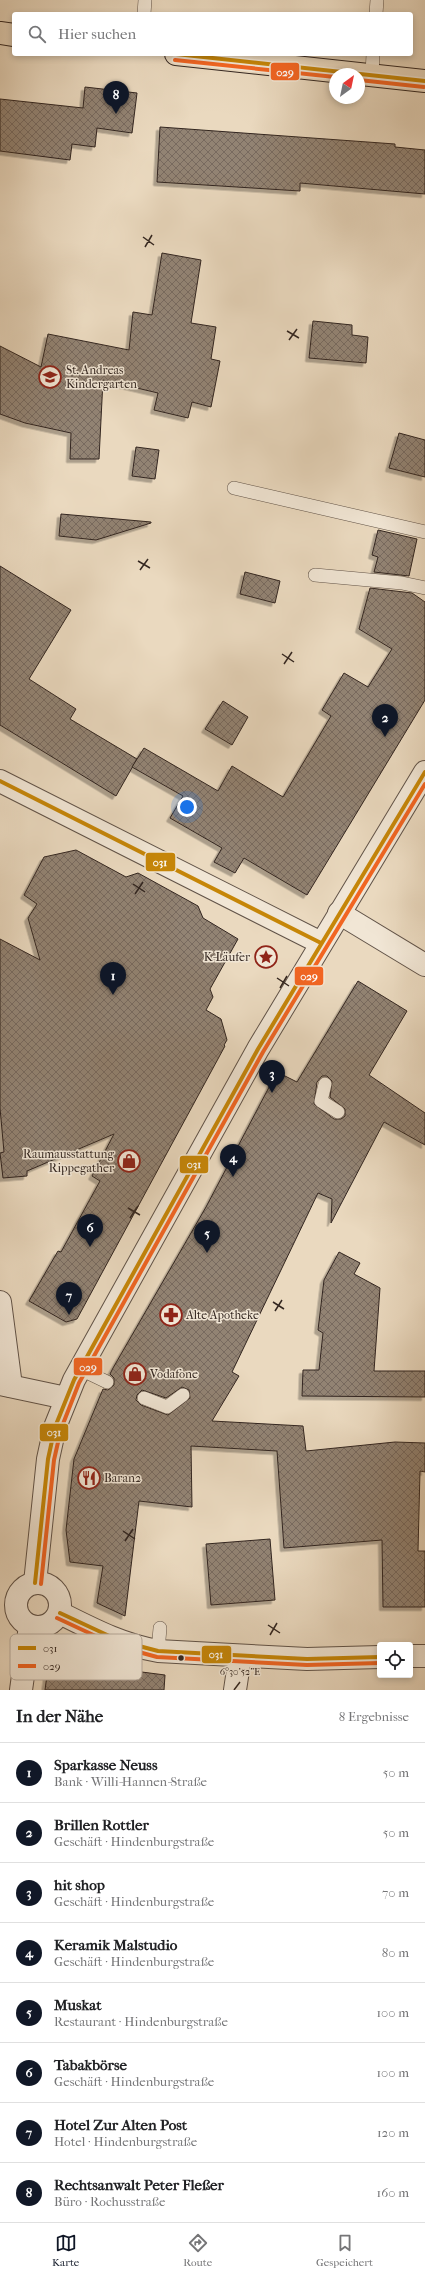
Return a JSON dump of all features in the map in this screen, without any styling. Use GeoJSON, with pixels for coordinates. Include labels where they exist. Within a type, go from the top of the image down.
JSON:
{"type":"FeatureCollection","features":[{"type":"Feature","properties":{"kind":"main road"},"geometry":{"type":"LineString","coordinates":[[0,33],[12,35]]}},
{"type":"Feature","properties":{"kind":"main road"},"geometry":{"type":"LineString","coordinates":[[212,56],[372,65],[425,81]]}},
{"type":"Feature","properties":{"kind":"street"},"geometry":{"type":"LineString","coordinates":[[36,1583],[48,1459],[55,1427],[66,1398],[80,1369],[258,1049],[339,912],[425,772]]}},
{"type":"Feature","properties":{"kind":"street"},"geometry":{"type":"LineString","coordinates":[[0,781],[321,943]]}},
{"type":"Feature","properties":{"kind":"street"},"geometry":{"type":"LineString","coordinates":[[339,912],[425,965]]}},
{"type":"Feature","properties":{"kind":"street"},"geometry":{"type":"LineString","coordinates":[[0,1302],[5,1385],[66,1398]]}},
{"type":"Feature","properties":{"kind":"street"},"geometry":{"type":"LineString","coordinates":[[36,1583],[45,1584],[53,1588],[58,1595],[61,1604],[60,1613],[51,1624],[37,1628],[30,1626],[19,1617],[8,1604],[22,1590],[36,1583]]}},
{"type":"Feature","properties":{"kind":"street"},"geometry":{"type":"LineString","coordinates":[[60,1613],[102,1634]]}},
{"type":"Feature","properties":{"kind":"street"},"geometry":{"type":"LineString","coordinates":[[29,1634],[30,1626]]}},
{"type":"Feature","properties":{"kind":"street"},"geometry":{"type":"LineString","coordinates":[[142,1648],[158,1651],[240,1657],[306,1659],[377,1657]]}},
{"type":"Feature","properties":{"kind":"street"},"geometry":{"type":"LineString","coordinates":[[413,1656],[425,1656]]}},
{"type":"Feature","properties":{"kind":"street"},"geometry":{"type":"LineString","coordinates":[[234,1690],[240,1657]]}},
{"type":"Feature","properties":{"kind":"street"},"geometry":{"type":"LineString","coordinates":[[21,1690],[22,1680]]}},
{"type":"Feature","properties":{"kind":"lane"},"geometry":{"type":"LineString","coordinates":[[144,12],[146,0]]}},
{"type":"Feature","properties":{"kind":"lane"},"geometry":{"type":"LineString","coordinates":[[376,12],[377,0]]}},
{"type":"Feature","properties":{"kind":"lane"},"geometry":{"type":"LineString","coordinates":[[234,488],[425,532]]}},
{"type":"Feature","properties":{"kind":"lane"},"geometry":{"type":"LineString","coordinates":[[315,575],[402,583],[425,588]]}},
{"type":"Feature","properties":{"kind":"lane"},"geometry":{"type":"LineString","coordinates":[[325,1084],[321,1101],[338,1112]]}},
{"type":"Feature","properties":{"kind":"lane"},"geometry":{"type":"LineString","coordinates":[[80,1369],[107,1382]]}},
{"type":"Feature","properties":{"kind":"lane"},"geometry":{"type":"LineString","coordinates":[[144,1398],[167,1407],[183,1395]]}},
{"type":"Feature","properties":{"kind":"lane"},"geometry":{"type":"LineString","coordinates":[[158,1651],[160,1628]]}},
{"type":"Feature","properties":{"kind":"building"},"geometry":{"type":"Polygon","coordinates":[[[85,87],[137,93],[132,133],[97,128],[95,147],[72,144],[70,160],[0,151],[0,99],[83,108],[85,87]]]}},
{"type":"Feature","properties":{"kind":"building"},"geometry":{"type":"Polygon","coordinates":[[[160,127],[395,144],[395,147],[425,150],[425,194],[300,183],[300,191],[157,182],[160,127]]]}},
{"type":"Feature","properties":{"kind":"building"},"geometry":{"type":"Polygon","coordinates":[[[162,253],[201,260],[191,323],[216,327],[211,359],[220,361],[211,407],[192,402],[188,418],[154,410],[158,393],[103,380],[99,459],[70,459],[71,433],[25,423],[0,414],[0,346],[41,367],[48,334],[129,350],[133,312],[152,315],[162,253]]]}},
{"type":"Feature","properties":{"kind":"building"},"geometry":{"type":"Polygon","coordinates":[[[313,321],[352,325],[352,335],[368,337],[366,363],[309,358],[313,321]]]}},
{"type":"Feature","properties":{"kind":"building"},"geometry":{"type":"Polygon","coordinates":[[[399,433],[425,440],[425,477],[389,468],[399,433]]]}},
{"type":"Feature","properties":{"kind":"building"},"geometry":{"type":"Polygon","coordinates":[[[136,447],[159,450],[155,479],[132,476],[136,447]]]}},
{"type":"Feature","properties":{"kind":"building"},"geometry":{"type":"Polygon","coordinates":[[[61,514],[151,523],[96,540],[59,536],[61,514]]]}},
{"type":"Feature","properties":{"kind":"building"},"geometry":{"type":"Polygon","coordinates":[[[378,530],[417,539],[409,576],[374,572],[378,557],[372,555],[378,530]]]}},
{"type":"Feature","properties":{"kind":"building"},"geometry":{"type":"Polygon","coordinates":[[[0,566],[71,610],[29,679],[76,709],[70,719],[137,759],[116,796],[0,725],[0,566]]]}},
{"type":"Feature","properties":{"kind":"building"},"geometry":{"type":"Polygon","coordinates":[[[245,572],[280,581],[275,603],[240,594],[245,572]]]}},
{"type":"Feature","properties":{"kind":"building"},"geometry":{"type":"Polygon","coordinates":[[[370,588],[412,593],[425,602],[425,700],[307,895],[244,858],[235,873],[214,862],[222,848],[170,818],[183,796],[132,767],[144,748],[218,791],[232,766],[283,797],[331,716],[322,710],[344,673],[368,687],[392,649],[359,629],[370,588]]]}},
{"type":"Feature","properties":{"kind":"building"},"geometry":{"type":"Polygon","coordinates":[[[223,701],[248,717],[232,745],[205,729],[223,701]]]}},
{"type":"Feature","properties":{"kind":"building"},"geometry":{"type":"Polygon","coordinates":[[[76,850],[126,877],[138,873],[198,906],[203,918],[238,939],[210,989],[213,997],[206,1010],[221,1019],[227,1040],[224,1045],[225,1046],[77,1319],[66,1322],[29,1301],[58,1251],[61,1252],[100,1181],[92,1176],[114,1134],[27,1171],[27,1176],[3,1178],[0,1153],[4,1152],[0,1108],[0,939],[40,960],[28,918],[37,904],[24,895],[44,857],[76,850]]]}},
{"type":"Feature","properties":{"kind":"building"},"geometry":{"type":"Polygon","coordinates":[[[358,981],[407,1011],[369,1075],[425,1113],[425,1145],[384,1122],[331,1223],[332,1199],[318,1193],[232,1372],[239,1376],[212,1421],[303,1426],[306,1451],[395,1442],[425,1443],[425,1472],[420,1471],[418,1551],[425,1551],[425,1607],[383,1607],[382,1540],[284,1548],[277,1451],[191,1446],[192,1507],[139,1501],[125,1616],[97,1603],[103,1566],[70,1562],[66,1530],[74,1459],[103,1389],[108,1390],[114,1385],[114,1378],[110,1374],[113,1368],[206,1207],[277,1072],[297,1082],[358,981]],[[322,1076],[317,1082],[314,1104],[334,1119],[341,1119],[345,1116],[345,1109],[330,1097],[332,1081],[327,1076],[322,1076]],[[182,1387],[166,1398],[142,1390],[137,1395],[136,1400],[141,1405],[168,1415],[190,1398],[189,1390],[182,1387]]]}},
{"type":"Feature","properties":{"kind":"building"},"geometry":{"type":"Polygon","coordinates":[[[339,1252],[360,1263],[354,1274],[380,1288],[374,1371],[425,1371],[425,1397],[302,1396],[303,1370],[319,1370],[323,1333],[318,1330],[324,1280],[339,1252]]]}},
{"type":"Feature","properties":{"kind":"building"},"geometry":{"type":"Polygon","coordinates":[[[270,1539],[275,1600],[211,1605],[206,1544],[270,1539]]]}},
{"type":"Feature","properties":{"kind":"building"},"geometry":{"type":"Polygon","coordinates":[[[142,1672],[165,1675],[164,1690],[45,1690],[46,1680],[142,1680],[142,1672]]]}},
{"type":"Feature","properties":{"kind":"transit line","name":"031"},"geometry":{"type":"LineString","coordinates":[[194,56],[425,81]]}},
{"type":"Feature","properties":{"kind":"transit line","name":"029"},"geometry":{"type":"LineString","coordinates":[[175,60],[329,76]]}},
{"type":"Feature","properties":{"kind":"transit line","name":"029"},"geometry":{"type":"LineString","coordinates":[[365,81],[424,87]]}},
{"type":"Feature","properties":{"kind":"transit line","name":"031"},"geometry":{"type":"LineString","coordinates":[[35,1583],[48,1459],[55,1427],[74,1380],[258,1049],[425,772]]}},
{"type":"Feature","properties":{"kind":"transit line","name":"031"},"geometry":{"type":"LineString","coordinates":[[0,781],[321,943]]}},
{"type":"Feature","properties":{"kind":"transit line","name":"029"},"geometry":{"type":"LineString","coordinates":[[41,1584],[54,1460],[61,1429],[79,1383],[263,1052],[425,784]]}},
{"type":"Feature","properties":{"kind":"transit line","name":"031"},"geometry":{"type":"LineString","coordinates":[[60,1613],[105,1634]]}},
{"type":"Feature","properties":{"kind":"transit line","name":"029"},"geometry":{"type":"LineString","coordinates":[[57,1618],[91,1634]]}},
{"type":"Feature","properties":{"kind":"transit line","name":"031"},"geometry":{"type":"LineString","coordinates":[[142,1647],[158,1651],[307,1659],[377,1657]]}},
{"type":"Feature","properties":{"kind":"transit line","name":"029"},"geometry":{"type":"LineString","coordinates":[[142,1653],[157,1657],[307,1665],[377,1663]]}},
{"type":"Feature","properties":{"kind":"place","name":"Rechtsanwalt Peter Fleßer"},"geometry":{"type":"Point","coordinates":[116,114]}},
{"type":"Feature","properties":{"kind":"place","name":"St. Andreas Kindergarten"},"geometry":{"type":"Point","coordinates":[50,377]}},
{"type":"Feature","properties":{"kind":"place","name":"Brillen Rottler"},"geometry":{"type":"Point","coordinates":[385,737]}},
{"type":"Feature","properties":{"kind":"place","name":"K-Läufer"},"geometry":{"type":"Point","coordinates":[266,957]}},
{"type":"Feature","properties":{"kind":"place","name":"Sparkasse Neuss"},"geometry":{"type":"Point","coordinates":[113,995]}},
{"type":"Feature","properties":{"kind":"place","name":"hit shop"},"geometry":{"type":"Point","coordinates":[272,1093]}},
{"type":"Feature","properties":{"kind":"place","name":"Raumausstattung Rippegather"},"geometry":{"type":"Point","coordinates":[129,1161]}},
{"type":"Feature","properties":{"kind":"place","name":"Keramik Malstudio"},"geometry":{"type":"Point","coordinates":[233,1177]}},
{"type":"Feature","properties":{"kind":"place","name":"Tabakbörse"},"geometry":{"type":"Point","coordinates":[90,1247]}},
{"type":"Feature","properties":{"kind":"place","name":"Muskat"},"geometry":{"type":"Point","coordinates":[207,1253]}},
{"type":"Feature","properties":{"kind":"place","name":"Hotel Zur Alten Post"},"geometry":{"type":"Point","coordinates":[69,1315]}},
{"type":"Feature","properties":{"kind":"place","name":"Alte Apotheke"},"geometry":{"type":"Point","coordinates":[171,1315]}},
{"type":"Feature","properties":{"kind":"place","name":"Vodafone"},"geometry":{"type":"Point","coordinates":[135,1374]}},
{"type":"Feature","properties":{"kind":"place","name":"Baran2"},"geometry":{"type":"Point","coordinates":[89,1478]}}]}
